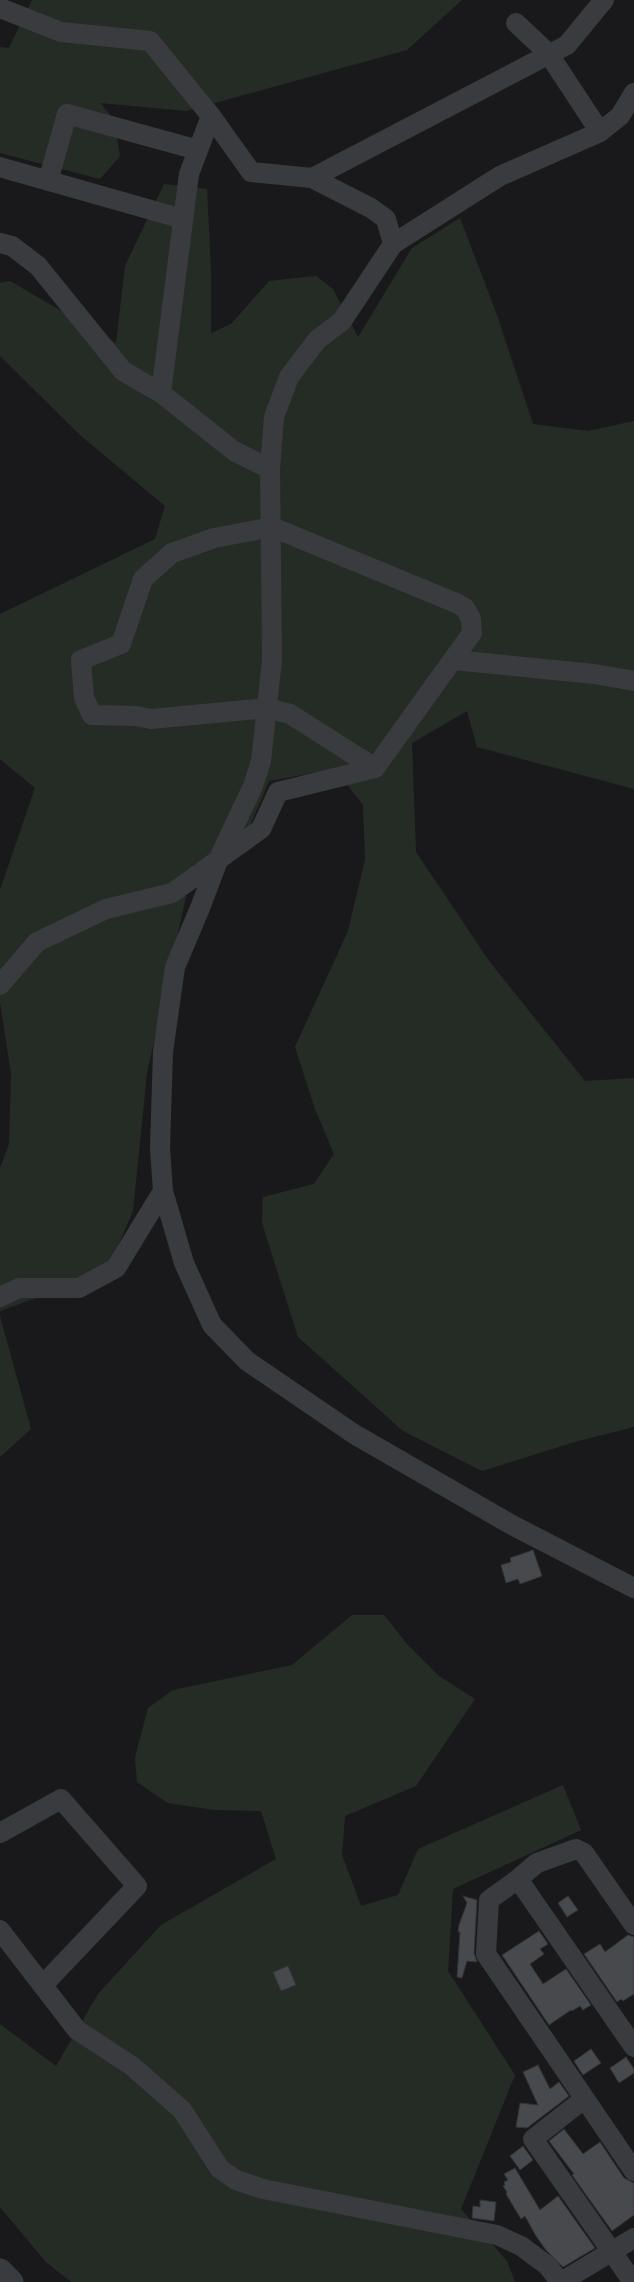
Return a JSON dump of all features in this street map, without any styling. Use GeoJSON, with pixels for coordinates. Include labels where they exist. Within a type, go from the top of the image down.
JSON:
{"type":"FeatureCollection","features":[{"type":"Feature","properties":{"kind":"street"},"geometry":{"type":"LineString","coordinates":[[18,0],[28,18]]}},
{"type":"Feature","properties":{"kind":"street"},"geometry":{"type":"LineString","coordinates":[[312,178],[548,53],[567,45],[604,0]]}},
{"type":"Feature","properties":{"kind":"street"},"geometry":{"type":"LineString","coordinates":[[0,8],[61,32],[150,42],[211,116],[251,172],[312,178],[372,208],[386,219],[392,244]]}},
{"type":"Feature","properties":{"kind":"street"},"geometry":{"type":"LineString","coordinates":[[516,23],[548,53],[600,132]]}},
{"type":"Feature","properties":{"kind":"street"},"geometry":{"type":"LineString","coordinates":[[634,93],[620,116],[600,132],[500,176],[392,244],[342,321],[317,340],[289,377],[274,417],[270,469],[272,660],[261,761],[253,786],[219,858],[175,967],[163,1052],[160,1148],[163,1191],[184,1263],[212,1325],[247,1361],[354,1434],[512,1525],[634,1588]]}},
{"type":"Feature","properties":{"kind":"street"},"geometry":{"type":"LineString","coordinates":[[48,181],[67,114],[198,150]]}},
{"type":"Feature","properties":{"kind":"street"},"geometry":{"type":"LineString","coordinates":[[161,393],[189,174],[211,116]]}},
{"type":"Feature","properties":{"kind":"street"},"geometry":{"type":"LineString","coordinates":[[0,167],[183,220]]}},
{"type":"Feature","properties":{"kind":"street"},"geometry":{"type":"LineString","coordinates":[[0,243],[12,246],[38,266],[123,371],[161,393],[234,451],[270,469]]}},
{"type":"Feature","properties":{"kind":"street"},"geometry":{"type":"LineString","coordinates":[[0,985],[37,942],[106,909],[172,893],[261,829],[278,792],[375,768],[472,633],[471,620],[465,608],[456,603],[272,527],[214,538],[172,553],[143,579],[121,644],[81,660],[84,698],[92,715],[136,716],[151,719],[267,708],[290,714],[375,768]]}},
{"type":"Feature","properties":{"kind":"street"},"geometry":{"type":"LineString","coordinates":[[454,660],[594,674],[634,681]]}},
{"type":"Feature","properties":{"kind":"street"},"geometry":{"type":"LineString","coordinates":[[0,1297],[19,1288],[79,1288],[116,1268],[163,1191]]}},
{"type":"Feature","properties":{"kind":"street"},"geometry":{"type":"LineString","coordinates":[[0,1832],[61,1799],[137,1886],[43,1985]]}},
{"type":"Feature","properties":{"kind":"street"},"geometry":{"type":"LineString","coordinates":[[634,1925],[584,1853],[576,1849],[537,1863],[489,1900],[486,1954],[634,2171]]}},
{"type":"Feature","properties":{"kind":"street"},"geometry":{"type":"LineString","coordinates":[[518,1879],[634,2047]]}},
{"type":"Feature","properties":{"kind":"street"},"geometry":{"type":"LineString","coordinates":[[0,1930],[77,2030],[132,2066],[182,2110],[220,2169],[236,2180],[263,2189],[497,2235],[521,2246],[548,2266],[560,2282],[634,2238]]}},
{"type":"Feature","properties":{"kind":"street"},"geometry":{"type":"LineString","coordinates":[[584,2098],[533,2139],[633,2282]]}},
{"type":"Feature","properties":{"kind":"street"},"geometry":{"type":"LineString","coordinates":[[0,2271],[11,2282]]}},
{"type":"Feature","properties":{"kind":"shaded area"},"geometry":{"type":"Polygon","coordinates":[[[32,0],[462,0],[407,50],[186,111],[100,103],[114,119],[120,156],[100,179],[0,153],[0,47],[9,48],[32,0]]]}},
{"type":"Feature","properties":{"kind":"shaded area"},"geometry":{"type":"Polygon","coordinates":[[[164,184],[207,189],[211,272],[211,333],[231,324],[269,281],[316,276],[333,289],[358,337],[412,248],[460,218],[497,315],[533,424],[588,431],[634,421],[634,789],[477,747],[467,711],[412,743],[416,852],[489,961],[585,1081],[634,1078],[634,1427],[578,1441],[482,1471],[403,1431],[298,1337],[262,1223],[263,1197],[314,1184],[334,1154],[315,1109],[295,1047],[348,931],[365,860],[363,805],[335,769],[269,781],[244,840],[193,865],[147,1073],[133,1211],[106,1273],[0,1311],[0,1168],[9,1144],[11,1074],[0,1002],[0,890],[35,788],[0,759],[0,614],[155,539],[165,506],[80,435],[0,356],[0,283],[10,281],[116,343],[125,266],[164,184]]]}},
{"type":"Feature","properties":{"kind":"shaded area"},"geometry":{"type":"Polygon","coordinates":[[[0,1316],[31,1429],[0,1457],[0,1316]]]}},
{"type":"Feature","properties":{"kind":"shaded area"},"geometry":{"type":"Polygon","coordinates":[[[352,1615],[384,1615],[407,1644],[439,1676],[475,1699],[416,1786],[345,1816],[342,1855],[361,1906],[398,1895],[418,1849],[563,1785],[581,1830],[453,1889],[448,1971],[515,2075],[461,2209],[507,2261],[515,2282],[71,2282],[46,2262],[0,2207],[0,2024],[56,2066],[98,1994],[161,1925],[276,1859],[261,1811],[214,1810],[168,1803],[137,1782],[135,1757],[148,1708],[173,1690],[292,1665],[352,1615]]]}},
{"type":"Feature","properties":{"kind":"building"},"geometry":{"type":"Polygon","coordinates":[[[533,1550],[542,1576],[520,1584],[518,1579],[506,1583],[501,1565],[511,1562],[510,1558],[533,1550]]]}},
{"type":"Feature","properties":{"kind":"building"},"geometry":{"type":"Polygon","coordinates":[[[463,1896],[477,1900],[474,1953],[477,1962],[467,1961],[462,1978],[457,1977],[460,1932],[458,1932],[467,1903],[463,1896]]]}},
{"type":"Feature","properties":{"kind":"building"},"geometry":{"type":"Polygon","coordinates":[[[568,1896],[578,1910],[567,1917],[558,1903],[568,1896]]]}},
{"type":"Feature","properties":{"kind":"building"},"geometry":{"type":"Polygon","coordinates":[[[539,1931],[548,1944],[540,1949],[544,1954],[530,1964],[543,1984],[566,1969],[591,2005],[583,2010],[580,2006],[571,2010],[549,2025],[502,1955],[539,1931]]]}},
{"type":"Feature","properties":{"kind":"building"},"geometry":{"type":"Polygon","coordinates":[[[628,1935],[634,1937],[634,1994],[623,2001],[621,1999],[617,2002],[584,1954],[600,1944],[605,1952],[628,1935]]]}},
{"type":"Feature","properties":{"kind":"building"},"geometry":{"type":"Polygon","coordinates":[[[288,1966],[296,1985],[281,1991],[273,1972],[288,1966]]]}},
{"type":"Feature","properties":{"kind":"building"},"geometry":{"type":"Polygon","coordinates":[[[591,2049],[601,2063],[583,2075],[574,2061],[591,2049]]]}},
{"type":"Feature","properties":{"kind":"building"},"geometry":{"type":"Polygon","coordinates":[[[626,2057],[634,2069],[634,2073],[619,2083],[610,2068],[626,2057]]]}},
{"type":"Feature","properties":{"kind":"building"},"geometry":{"type":"Polygon","coordinates":[[[538,2065],[550,2089],[559,2082],[569,2096],[527,2128],[516,2127],[520,2103],[538,2105],[523,2072],[538,2065]]]}},
{"type":"Feature","properties":{"kind":"building"},"geometry":{"type":"Polygon","coordinates":[[[564,2129],[583,2154],[600,2142],[624,2178],[634,2183],[634,2215],[612,2231],[572,2175],[574,2174],[549,2141],[564,2129]]]}},
{"type":"Feature","properties":{"kind":"building"},"geometry":{"type":"Polygon","coordinates":[[[523,2146],[533,2160],[520,2170],[510,2156],[523,2146]]]}},
{"type":"Feature","properties":{"kind":"building"},"geometry":{"type":"Polygon","coordinates":[[[515,2168],[540,2210],[558,2196],[595,2248],[563,2267],[546,2250],[525,2216],[521,2219],[506,2194],[507,2192],[503,2186],[505,2185],[504,2182],[508,2180],[504,2174],[515,2168]]]}},
{"type":"Feature","properties":{"kind":"building"},"geometry":{"type":"Polygon","coordinates":[[[480,2200],[496,2202],[494,2221],[472,2218],[473,2206],[480,2207],[480,2200]]]}}]}
